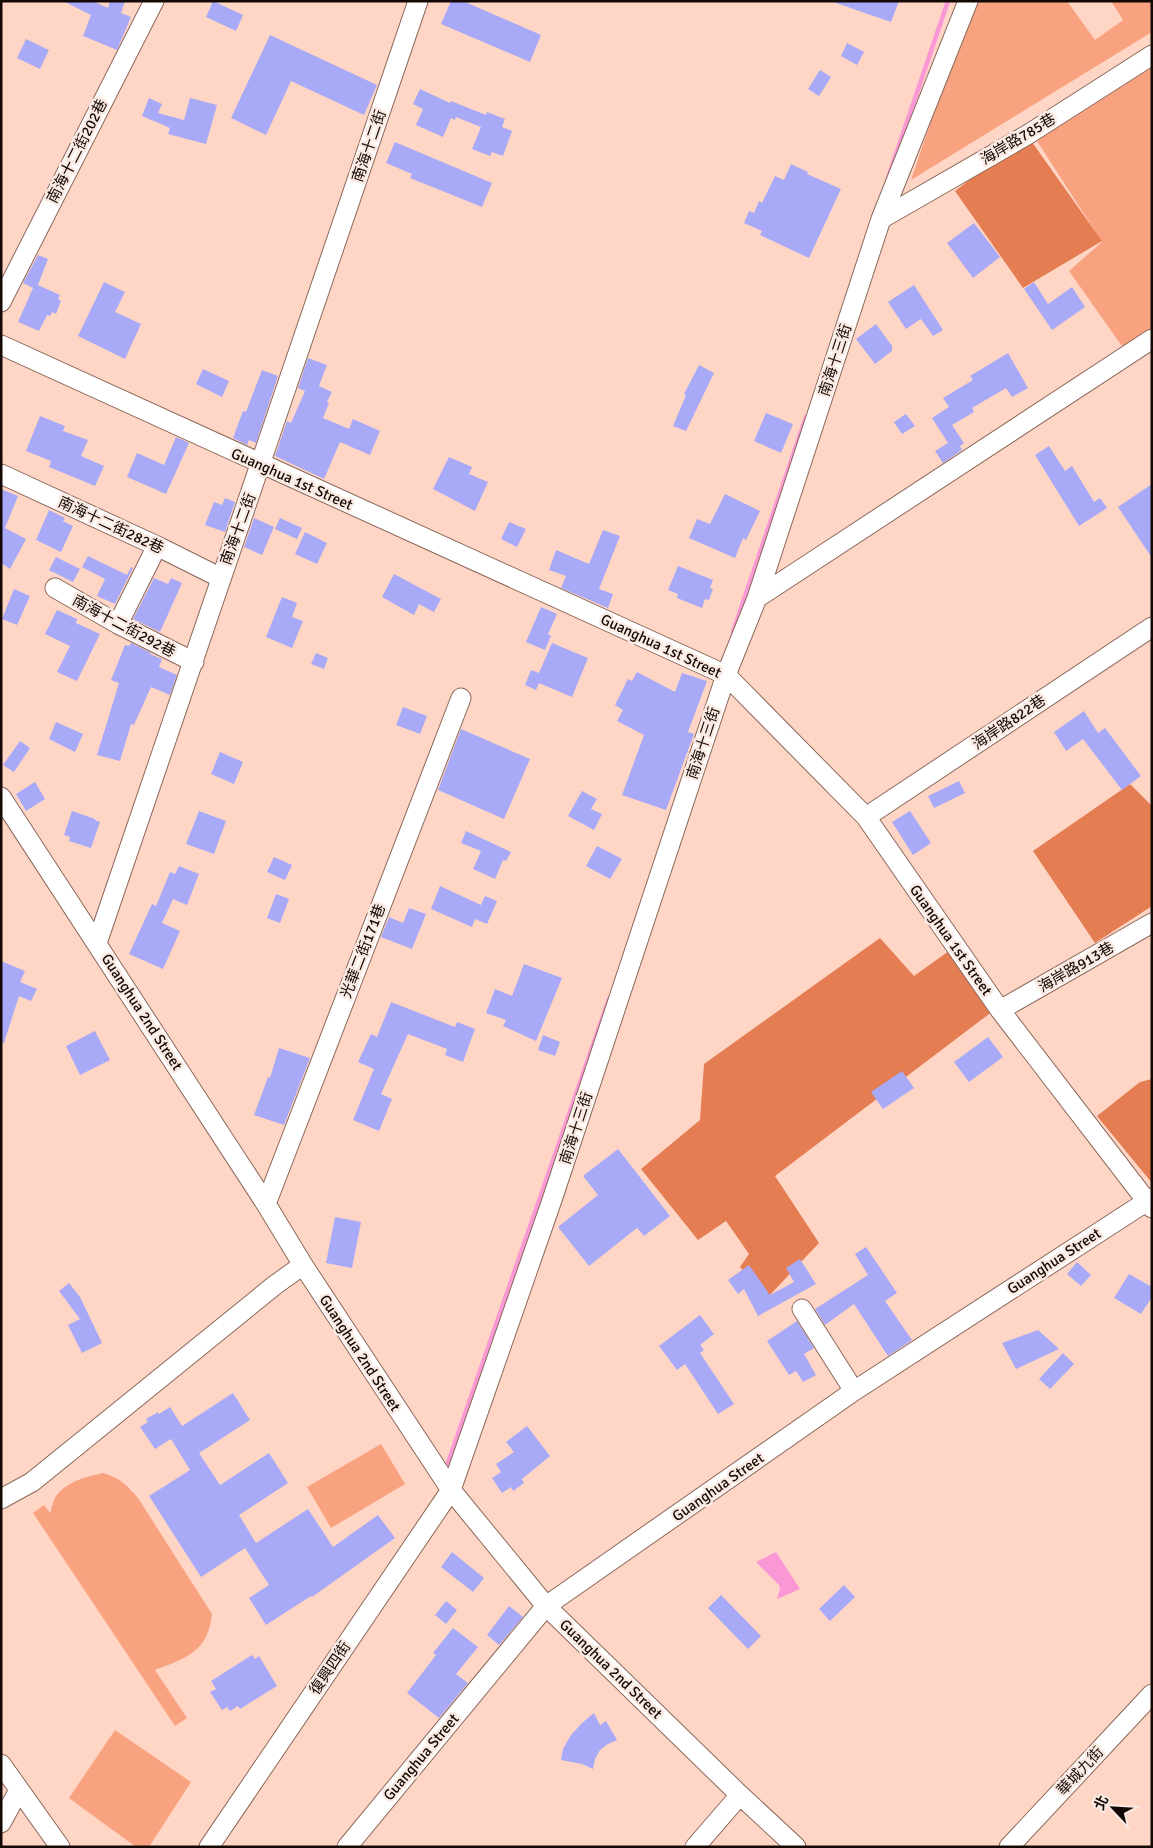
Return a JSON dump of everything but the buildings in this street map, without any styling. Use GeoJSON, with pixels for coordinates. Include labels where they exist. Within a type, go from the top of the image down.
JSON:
{"type":"FeatureCollection","features":[{"type":"Feature","properties":{"kind":"street","name":"南海十二街202巷"},"geometry":{"type":"LineString","coordinates":[[1,302],[154,1]]}},
{"type":"Feature","properties":{"kind":"street","name":"南海十二街"},"geometry":{"type":"LineString","coordinates":[[97,943],[418,1]]}},
{"type":"Feature","properties":{"kind":"street","name":"南海十三街"},"geometry":{"type":"LineString","coordinates":[[451,1490],[552,1200],[726,675],[757,598],[881,219],[968,1]]}},
{"type":"Feature","properties":{"kind":"street","name":"海岸路785巷"},"geometry":{"type":"LineString","coordinates":[[881,219],[1027,135],[1152,55]]}},
{"type":"Feature","properties":{"kind":"street"},"geometry":{"type":"LineString","coordinates":[[757,598],[1152,339]]}},
{"type":"Feature","properties":{"kind":"street","name":"Guanghua 1st Street"},"geometry":{"type":"LineString","coordinates":[[1,345],[261,465],[726,675],[866,817],[1000,1010],[1150,1203]]}},
{"type":"Feature","properties":{"kind":"street","name":"南海十二街282巷"},"geometry":{"type":"LineString","coordinates":[[1,474],[157,546],[221,578]]}},
{"type":"Feature","properties":{"kind":"street"},"geometry":{"type":"LineString","coordinates":[[118,624],[157,546]]}},
{"type":"Feature","properties":{"kind":"street","name":"南海十二街292巷"},"geometry":{"type":"LineString","coordinates":[[55,588],[118,624],[194,662]]}},
{"type":"Feature","properties":{"kind":"street","name":"海岸路822巷"},"geometry":{"type":"LineString","coordinates":[[866,817],[1152,627]]}},
{"type":"Feature","properties":{"kind":"street","name":"光華二街171巷"},"geometry":{"type":"LineString","coordinates":[[266,1204],[461,698]]}},
{"type":"Feature","properties":{"kind":"street","name":"Guanghua 2nd Street"},"geometry":{"type":"LineString","coordinates":[[1,797],[266,1204],[303,1266],[451,1490],[546,1606],[796,1847]]}},
{"type":"Feature","properties":{"kind":"street","name":"海岸路913巷"},"geometry":{"type":"LineString","coordinates":[[1000,1010],[1152,923]]}},
{"type":"Feature","properties":{"kind":"street","name":"Guanghua Street"},"geometry":{"type":"LineString","coordinates":[[347,1847],[546,1606],[854,1391],[1150,1203]]}},
{"type":"Feature","properties":{"kind":"street"},"geometry":{"type":"LineString","coordinates":[[1,1499],[32,1482],[275,1284],[303,1266]]}},
{"type":"Feature","properties":{"kind":"street"},"geometry":{"type":"LineString","coordinates":[[802,1309],[854,1391]]}},
{"type":"Feature","properties":{"kind":"street","name":"復興四街"},"geometry":{"type":"LineString","coordinates":[[210,1847],[451,1490]]}},
{"type":"Feature","properties":{"kind":"street","name":"華城九街"},"geometry":{"type":"LineString","coordinates":[[1009,1847],[1152,1694]]}},
{"type":"Feature","properties":{"kind":"street"},"geometry":{"type":"LineString","coordinates":[[1,1764],[60,1847]]}},
{"type":"Feature","properties":{"kind":"street"},"geometry":{"type":"LineString","coordinates":[[1,1823],[19,1790]]}},
{"type":"Feature","properties":{"kind":"street"},"geometry":{"type":"LineString","coordinates":[[694,1847],[740,1795]]}},
{"type":"Feature","properties":{"kind":"shaded area"},"geometry":{"type":"Polygon","coordinates":[[[972,1],[1067,1],[1095,40],[1123,20],[1111,1],[1152,1],[1152,32],[911,180],[972,1]]]}},
{"type":"Feature","properties":{"kind":"shaded area"},"geometry":{"type":"Polygon","coordinates":[[[1152,58],[1152,330],[1124,349],[1069,271],[1102,242],[1037,141],[1152,58]]]}},
{"type":"Feature","properties":{"kind":"shaded area"},"geometry":{"type":"Polygon","coordinates":[[[1027,135],[1102,241],[1023,288],[955,191],[1027,135]]]}},
{"type":"Feature","properties":{"kind":"shaded area"},"geometry":{"type":"Polygon","coordinates":[[[1130,784],[1152,806],[1152,906],[1095,943],[1033,851],[1130,784]]]}},
{"type":"Feature","properties":{"kind":"shaded area"},"geometry":{"type":"Polygon","coordinates":[[[880,938],[914,976],[949,951],[993,1011],[775,1176],[819,1243],[768,1297],[740,1267],[749,1254],[726,1221],[698,1240],[641,1169],[700,1120],[704,1064],[880,938]]]}},
{"type":"Feature","properties":{"kind":"shaded area"},"geometry":{"type":"Polygon","coordinates":[[[1152,1079],[1152,1183],[1097,1116],[1140,1082],[1152,1079]]]}},
{"type":"Feature","properties":{"kind":"shaded area"},"geometry":{"type":"Polygon","coordinates":[[[381,1444],[405,1484],[331,1528],[307,1487],[381,1444]]]}},
{"type":"Feature","properties":{"kind":"shaded area"},"geometry":{"type":"Polygon","coordinates":[[[103,1473],[122,1482],[138,1498],[212,1614],[206,1637],[194,1652],[176,1662],[155,1670],[187,1718],[175,1726],[33,1513],[44,1505],[50,1513],[56,1497],[66,1486],[84,1478],[103,1473]]]}},
{"type":"Feature","properties":{"kind":"shaded area"},"geometry":{"type":"Polygon","coordinates":[[[776,1552],[800,1589],[777,1599],[780,1589],[779,1585],[756,1562],[776,1552]]]}},
{"type":"Feature","properties":{"kind":"shaded area"},"geometry":{"type":"Polygon","coordinates":[[[115,1730],[191,1782],[149,1847],[136,1847],[69,1798],[115,1730]]]}},
{"type":"Feature","properties":{"kind":"waterway"},"geometry":{"type":"LineString","coordinates":[[888,178],[948,1]]}},
{"type":"Feature","properties":{"kind":"waterway"},"geometry":{"type":"LineString","coordinates":[[733,632],[806,417]]}},
{"type":"Feature","properties":{"kind":"waterway"},"geometry":{"type":"LineString","coordinates":[[448,1463],[609,999]]}}]}
